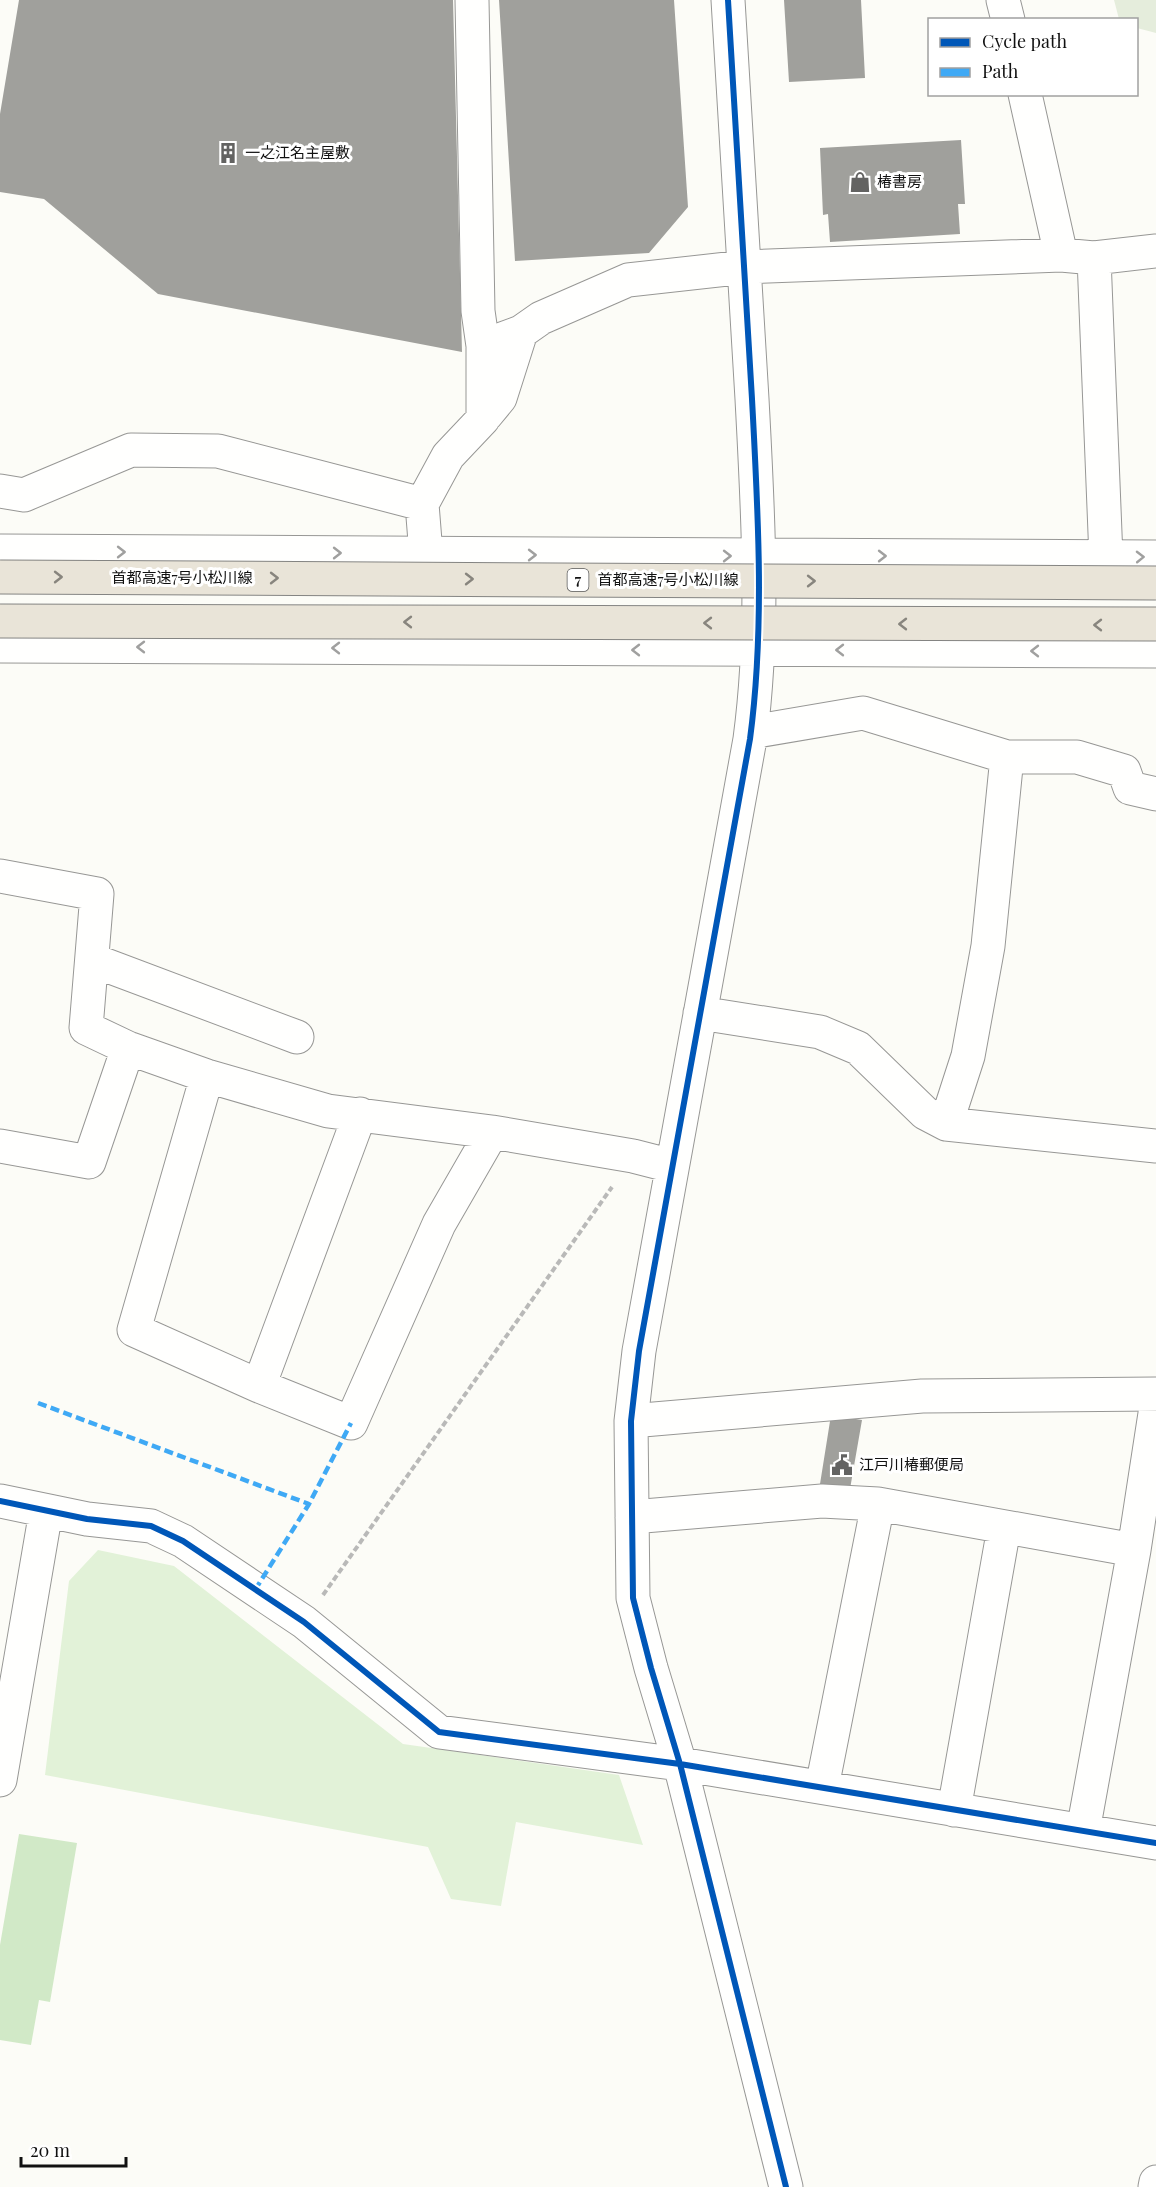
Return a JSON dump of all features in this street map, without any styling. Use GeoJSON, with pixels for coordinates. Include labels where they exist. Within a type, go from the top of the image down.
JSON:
{"type":"FeatureCollection","features":[{"type":"Feature","properties":{"kind":"highway","name":"首都高速7号小松川線"},"geometry":{"type":"LineString","coordinates":[[0,577],[1156,583]]}},
{"type":"Feature","properties":{"kind":"highway"},"geometry":{"type":"LineString","coordinates":[[0,621],[1156,624]]}},
{"type":"Feature","properties":{"kind":"street"},"geometry":{"type":"LineString","coordinates":[[472,0],[478,311],[483,346],[483,419]]}},
{"type":"Feature","properties":{"kind":"street"},"geometry":{"type":"LineString","coordinates":[[728,0],[760,556],[757,650],[751,732],[639,1351],[631,1421],[633,1598],[680,1764],[786,2187]]}},
{"type":"Feature","properties":{"kind":"street"},"geometry":{"type":"LineString","coordinates":[[1003,0],[1008,18]]}},
{"type":"Feature","properties":{"kind":"street"},"geometry":{"type":"LineString","coordinates":[[1025,96],[1061,255]]}},
{"type":"Feature","properties":{"kind":"street"},"geometry":{"type":"LineString","coordinates":[[483,346],[521,332],[541,318],[628,280],[745,267],[1061,255],[1094,258],[1155,248]]}},
{"type":"Feature","properties":{"kind":"street"},"geometry":{"type":"LineString","coordinates":[[1094,258],[1106,558]]}},
{"type":"Feature","properties":{"kind":"street"},"geometry":{"type":"LineString","coordinates":[[426,554],[422,504],[448,456],[500,398],[521,332]]}},
{"type":"Feature","properties":{"kind":"street"},"geometry":{"type":"LineString","coordinates":[[0,491],[24,495],[131,450],[218,451],[422,504]]}},
{"type":"Feature","properties":{"kind":"street"},"geometry":{"type":"LineString","coordinates":[[0,551],[1156,557]]}},
{"type":"Feature","properties":{"kind":"street"},"geometry":{"type":"LineString","coordinates":[[0,646],[1156,651]]}},
{"type":"Feature","properties":{"kind":"street"},"geometry":{"type":"LineString","coordinates":[[751,732],[863,713],[1007,757],[1077,757],[1124,771],[1131,788],[1156,794]]}},
{"type":"Feature","properties":{"kind":"street"},"geometry":{"type":"LineString","coordinates":[[946,1124],[968,1056],[988,946],[1007,757]]}},
{"type":"Feature","properties":{"kind":"street"},"geometry":{"type":"LineString","coordinates":[[0,876],[97,894],[86,1028],[128,1048],[207,1076],[328,1111],[492,1132],[633,1156],[672,1166]]}},
{"type":"Feature","properties":{"kind":"street"},"geometry":{"type":"LineString","coordinates":[[92,960],[297,1037]]}},
{"type":"Feature","properties":{"kind":"street"},"geometry":{"type":"LineString","coordinates":[[700,1013],[820,1032],[858,1048],[925,1113],[946,1124],[1156,1146]]}},
{"type":"Feature","properties":{"kind":"street"},"geometry":{"type":"LineString","coordinates":[[0,1146],[89,1162],[128,1048]]}},
{"type":"Feature","properties":{"kind":"street"},"geometry":{"type":"LineString","coordinates":[[207,1076],[134,1330],[259,1386],[351,1423],[439,1224],[492,1132]]}},
{"type":"Feature","properties":{"kind":"street"},"geometry":{"type":"LineString","coordinates":[[259,1386],[360,1114]]}},
{"type":"Feature","properties":{"kind":"street"},"geometry":{"type":"LineString","coordinates":[[631,1421],[922,1396],[1156,1394]]}},
{"type":"Feature","properties":{"kind":"street"},"geometry":{"type":"LineString","coordinates":[[1083,1831],[1134,1550],[1156,1407]]}},
{"type":"Feature","properties":{"kind":"street"},"geometry":{"type":"LineString","coordinates":[[0,1501],[87,1519],[151,1526],[183,1541],[304,1622],[439,1732],[680,1764],[1156,1843]]}},
{"type":"Feature","properties":{"kind":"street"},"geometry":{"type":"LineString","coordinates":[[632,1516],[822,1501],[878,1504],[1134,1550]]}},
{"type":"Feature","properties":{"kind":"street"},"geometry":{"type":"LineString","coordinates":[[822,1787],[878,1504]]}},
{"type":"Feature","properties":{"kind":"street"},"geometry":{"type":"LineString","coordinates":[[0,1779],[46,1511]]}},
{"type":"Feature","properties":{"kind":"street"},"geometry":{"type":"LineString","coordinates":[[954,1810],[1004,1528]]}},
{"type":"Feature","properties":{"kind":"street"},"geometry":{"type":"LineString","coordinates":[[1155,2187],[1156,2182]]}},
{"type":"Feature","properties":{"kind":"path"},"geometry":{"type":"LineString","coordinates":[[304,1622],[633,1156]]}},
{"type":"Feature","properties":{"kind":"green space"},"geometry":{"type":"Polygon","coordinates":[[[1114,0],[1156,0],[1156,33],[1138,28],[1138,18],[1119,18],[1114,0]]]}},
{"type":"Feature","properties":{"kind":"green space"},"geometry":{"type":"Polygon","coordinates":[[[98,1550],[174,1566],[403,1744],[619,1775],[643,1845],[516,1822],[501,1906],[451,1899],[428,1847],[45,1775],[69,1581],[98,1550]]]}},
{"type":"Feature","properties":{"kind":"green space"},"geometry":{"type":"Polygon","coordinates":[[[19,1834],[77,1843],[50,2002],[39,2000],[31,2045],[0,2040],[0,1945],[19,1834]]]}},
{"type":"Feature","properties":{"kind":"building","name":"一之江名主屋敷"},"geometry":{"type":"Polygon","coordinates":[[[19,0],[453,0],[462,352],[158,294],[44,199],[0,192],[0,114],[19,0]]]}},
{"type":"Feature","properties":{"kind":"building"},"geometry":{"type":"Polygon","coordinates":[[[499,0],[674,0],[688,207],[649,253],[515,261],[499,0]]]}},
{"type":"Feature","properties":{"kind":"building"},"geometry":{"type":"Polygon","coordinates":[[[784,0],[861,0],[865,78],[789,82],[784,0]]]}},
{"type":"Feature","properties":{"kind":"building"},"geometry":{"type":"Polygon","coordinates":[[[961,140],[965,204],[958,204],[960,234],[830,242],[828,214],[823,215],[820,148],[961,140]]]}},
{"type":"Feature","properties":{"kind":"building"},"geometry":{"type":"Polygon","coordinates":[[[831,1415],[862,1420],[850,1489],[820,1484],[831,1415]]]}},
{"type":"Feature","properties":{"kind":"marked path"},"geometry":{"type":"LineString","coordinates":[[38,1403],[309,1504]]}},
{"type":"Feature","properties":{"kind":"marked path"},"geometry":{"type":"LineString","coordinates":[[255,1590],[309,1504],[351,1423]]}},
{"type":"Feature","properties":{"kind":"cycle path"},"geometry":{"type":"LineString","coordinates":[[728,0],[756,484],[759,612],[755,697],[750,739],[639,1351],[631,1421],[633,1598],[680,1764],[786,2187]]}},
{"type":"Feature","properties":{"kind":"cycle path"},"geometry":{"type":"LineString","coordinates":[[0,1501],[87,1519],[151,1526],[183,1541],[304,1622],[439,1732],[680,1764],[1156,1843]]}},
{"type":"Feature","properties":{"kind":"place","name":"一之江名主屋敷"},"geometry":{"type":"Point","coordinates":[228,153]}},
{"type":"Feature","properties":{"kind":"place","name":"椿書房"},"geometry":{"type":"Point","coordinates":[860,182]}},
{"type":"Feature","properties":{"kind":"place","name":"江戸川椿郵便局"},"geometry":{"type":"Point","coordinates":[842,1465]}}]}
